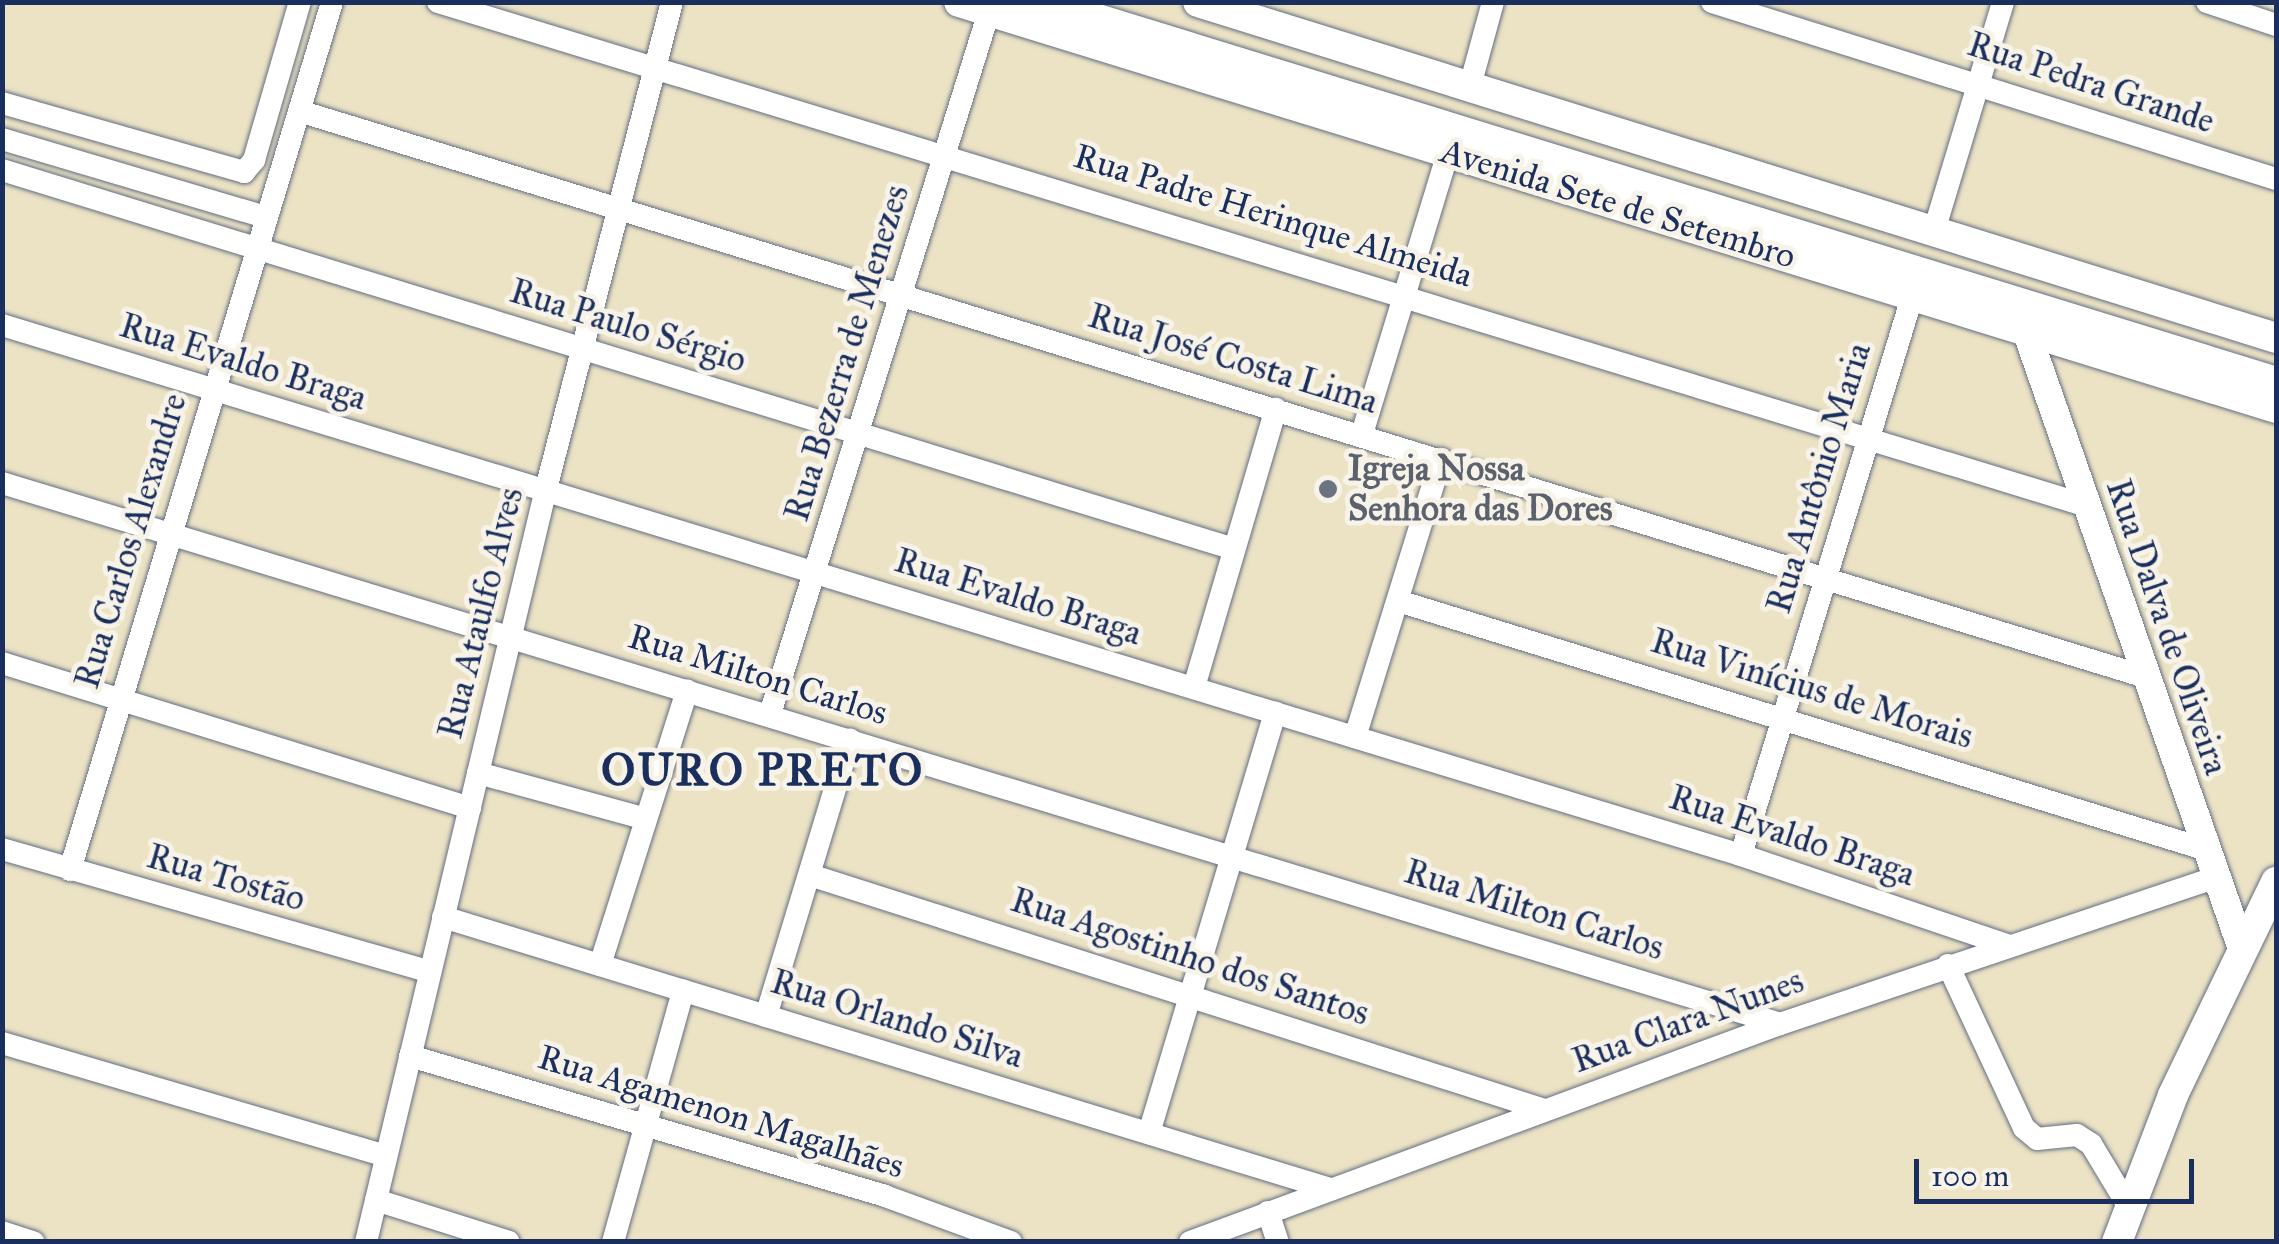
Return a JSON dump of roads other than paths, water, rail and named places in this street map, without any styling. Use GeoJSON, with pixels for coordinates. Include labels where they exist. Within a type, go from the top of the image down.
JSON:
{"type":"FeatureCollection","features":[{"type":"Feature","properties":{"kind":"highway","name":"Avenida Sete de Setembro"},"geometry":{"type":"LineString","coordinates":[[1035,2],[2107,343],[2276,384]]}},
{"type":"Feature","properties":{"kind":"highway","name":"Avenida Sete de Setembro"},"geometry":{"type":"LineString","coordinates":[[1111,2],[2276,362]]}},
{"type":"Feature","properties":{"kind":"main road","name":"Avenida Sete de Setembro"},"geometry":{"type":"LineString","coordinates":[[959,2],[990,7],[1448,153],[2026,330],[2107,343],[2276,408]]}},
{"type":"Feature","properties":{"kind":"main road","name":"Avenida Sete de Setembro"},"geometry":{"type":"LineString","coordinates":[[1198,2],[2276,338]]}},
{"type":"Feature","properties":{"kind":"main road"},"geometry":{"type":"LineString","coordinates":[[2117,1242],[2242,946],[2276,882]]}},
{"type":"Feature","properties":{"kind":"street"},"geometry":{"type":"LineString","coordinates":[[2,103],[228,172],[248,170],[300,2]]}},
{"type":"Feature","properties":{"kind":"street","name":"Rua Carlos Alexandre"},"geometry":{"type":"LineString","coordinates":[[70,870],[118,699],[332,2]]}},
{"type":"Feature","properties":{"kind":"street","name":"Rua Padre Herinque Almeida"},"geometry":{"type":"LineString","coordinates":[[438,2],[946,153],[2084,504]]}},
{"type":"Feature","properties":{"kind":"street","name":"Rua Ataulfo Alves"},"geometry":{"type":"LineString","coordinates":[[366,1242],[546,489],[672,2]]}},
{"type":"Feature","properties":{"kind":"street"},"geometry":{"type":"LineString","coordinates":[[1470,86],[1493,2]]}},
{"type":"Feature","properties":{"kind":"street","name":"Rua Pedra Grande"},"geometry":{"type":"LineString","coordinates":[[1712,2],[2276,179]]}},
{"type":"Feature","properties":{"kind":"street"},"geometry":{"type":"LineString","coordinates":[[1934,231],[2003,2]]}},
{"type":"Feature","properties":{"kind":"street"},"geometry":{"type":"LineString","coordinates":[[2206,2],[2276,25]]}},
{"type":"Feature","properties":{"kind":"street","name":"Rua Bezerra de Menezes"},"geometry":{"type":"LineString","coordinates":[[770,714],[861,432],[990,7]]}},
{"type":"Feature","properties":{"kind":"street","name":"Rua José Costa Lima"},"geometry":{"type":"LineString","coordinates":[[299,112],[2146,676]]}},
{"type":"Feature","properties":{"kind":"street"},"geometry":{"type":"LineString","coordinates":[[2,139],[266,217]]}},
{"type":"Feature","properties":{"kind":"street"},"geometry":{"type":"LineString","coordinates":[[1362,434],[1448,153]]}},
{"type":"Feature","properties":{"kind":"street","name":"Rua Paulo Sérgio"},"geometry":{"type":"LineString","coordinates":[[2,170],[1234,548]]}},
{"type":"Feature","properties":{"kind":"street","name":"Rua Antônio Maria"},"geometry":{"type":"LineString","coordinates":[[1741,855],[1913,294]]}},
{"type":"Feature","properties":{"kind":"street","name":"Rua Evaldo Braga"},"geometry":{"type":"LineString","coordinates":[[2,326],[1741,855],[2010,946]]}},
{"type":"Feature","properties":{"kind":"street","name":"Rua Dalva de Oliveira"},"geometry":{"type":"LineString","coordinates":[[2026,330],[2204,849],[2242,946]]}},
{"type":"Feature","properties":{"kind":"street"},"geometry":{"type":"LineString","coordinates":[[1194,688],[1276,409]]}},
{"type":"Feature","properties":{"kind":"street"},"geometry":{"type":"LineString","coordinates":[[1355,738],[1441,459]]}},
{"type":"Feature","properties":{"kind":"street","name":"Rua Milton Carlos"},"geometry":{"type":"LineString","coordinates":[[2,483],[172,531],[1232,853],[1780,1024]]}},
{"type":"Feature","properties":{"kind":"street","name":"Rua Vinícius de Morais"},"geometry":{"type":"LineString","coordinates":[[1398,601],[1783,715],[2204,849]]}},
{"type":"Feature","properties":{"kind":"street"},"geometry":{"type":"LineString","coordinates":[[2,663],[470,808]]}},
{"type":"Feature","properties":{"kind":"street"},"geometry":{"type":"LineString","coordinates":[[600,965],[687,690]]}},
{"type":"Feature","properties":{"kind":"street"},"geometry":{"type":"LineString","coordinates":[[1150,1133],[1274,712]]}},
{"type":"Feature","properties":{"kind":"street"},"geometry":{"type":"LineString","coordinates":[[766,1016],[813,876],[850,739]]}},
{"type":"Feature","properties":{"kind":"street"},"geometry":{"type":"LineString","coordinates":[[478,773],[646,819]]}},
{"type":"Feature","properties":{"kind":"street","name":"Rua Tostão"},"geometry":{"type":"LineString","coordinates":[[2,849],[430,972]]}},
{"type":"Feature","properties":{"kind":"street","name":"Rua Agostinho dos Santos"},"geometry":{"type":"LineString","coordinates":[[813,876],[1190,993],[1545,1110]]}},
{"type":"Feature","properties":{"kind":"street","name":"Rua Clara Nunes"},"geometry":{"type":"LineString","coordinates":[[1190,1242],[1780,1024],[2216,878]]}},
{"type":"Feature","properties":{"kind":"street","name":"Rua Orlando Silva"},"geometry":{"type":"LineString","coordinates":[[444,917],[1330,1189]]}},
{"type":"Feature","properties":{"kind":"street"},"geometry":{"type":"LineString","coordinates":[[1948,965],[2024,1128],[2037,1139],[2077,1135],[2091,1144],[2130,1209]]}},
{"type":"Feature","properties":{"kind":"street"},"geometry":{"type":"LineString","coordinates":[[613,1242],[683,991]]}},
{"type":"Feature","properties":{"kind":"street"},"geometry":{"type":"LineString","coordinates":[[2,1042],[386,1156]]}},
{"type":"Feature","properties":{"kind":"street","name":"Rua Agamenon Magalhães"},"geometry":{"type":"LineString","coordinates":[[410,1056],[648,1126],[1011,1242]]}},
{"type":"Feature","properties":{"kind":"street"},"geometry":{"type":"LineString","coordinates":[[376,1200],[509,1242]]}},
{"type":"Feature","properties":{"kind":"street"},"geometry":{"type":"LineString","coordinates":[[1268,1212],[1278,1242]]}},
{"type":"Feature","properties":{"kind":"street"},"geometry":{"type":"LineString","coordinates":[[2,1232],[33,1242]]}},
{"type":"Feature","properties":{"kind":"place","name":"Igreja Nossa Senhora das Dores"},"geometry":{"type":"Point","coordinates":[1328,489]}},
{"type":"Feature","properties":{"kind":"district","name":"OURO PRETO"},"geometry":{"type":"Point","coordinates":[763,770]}}]}
